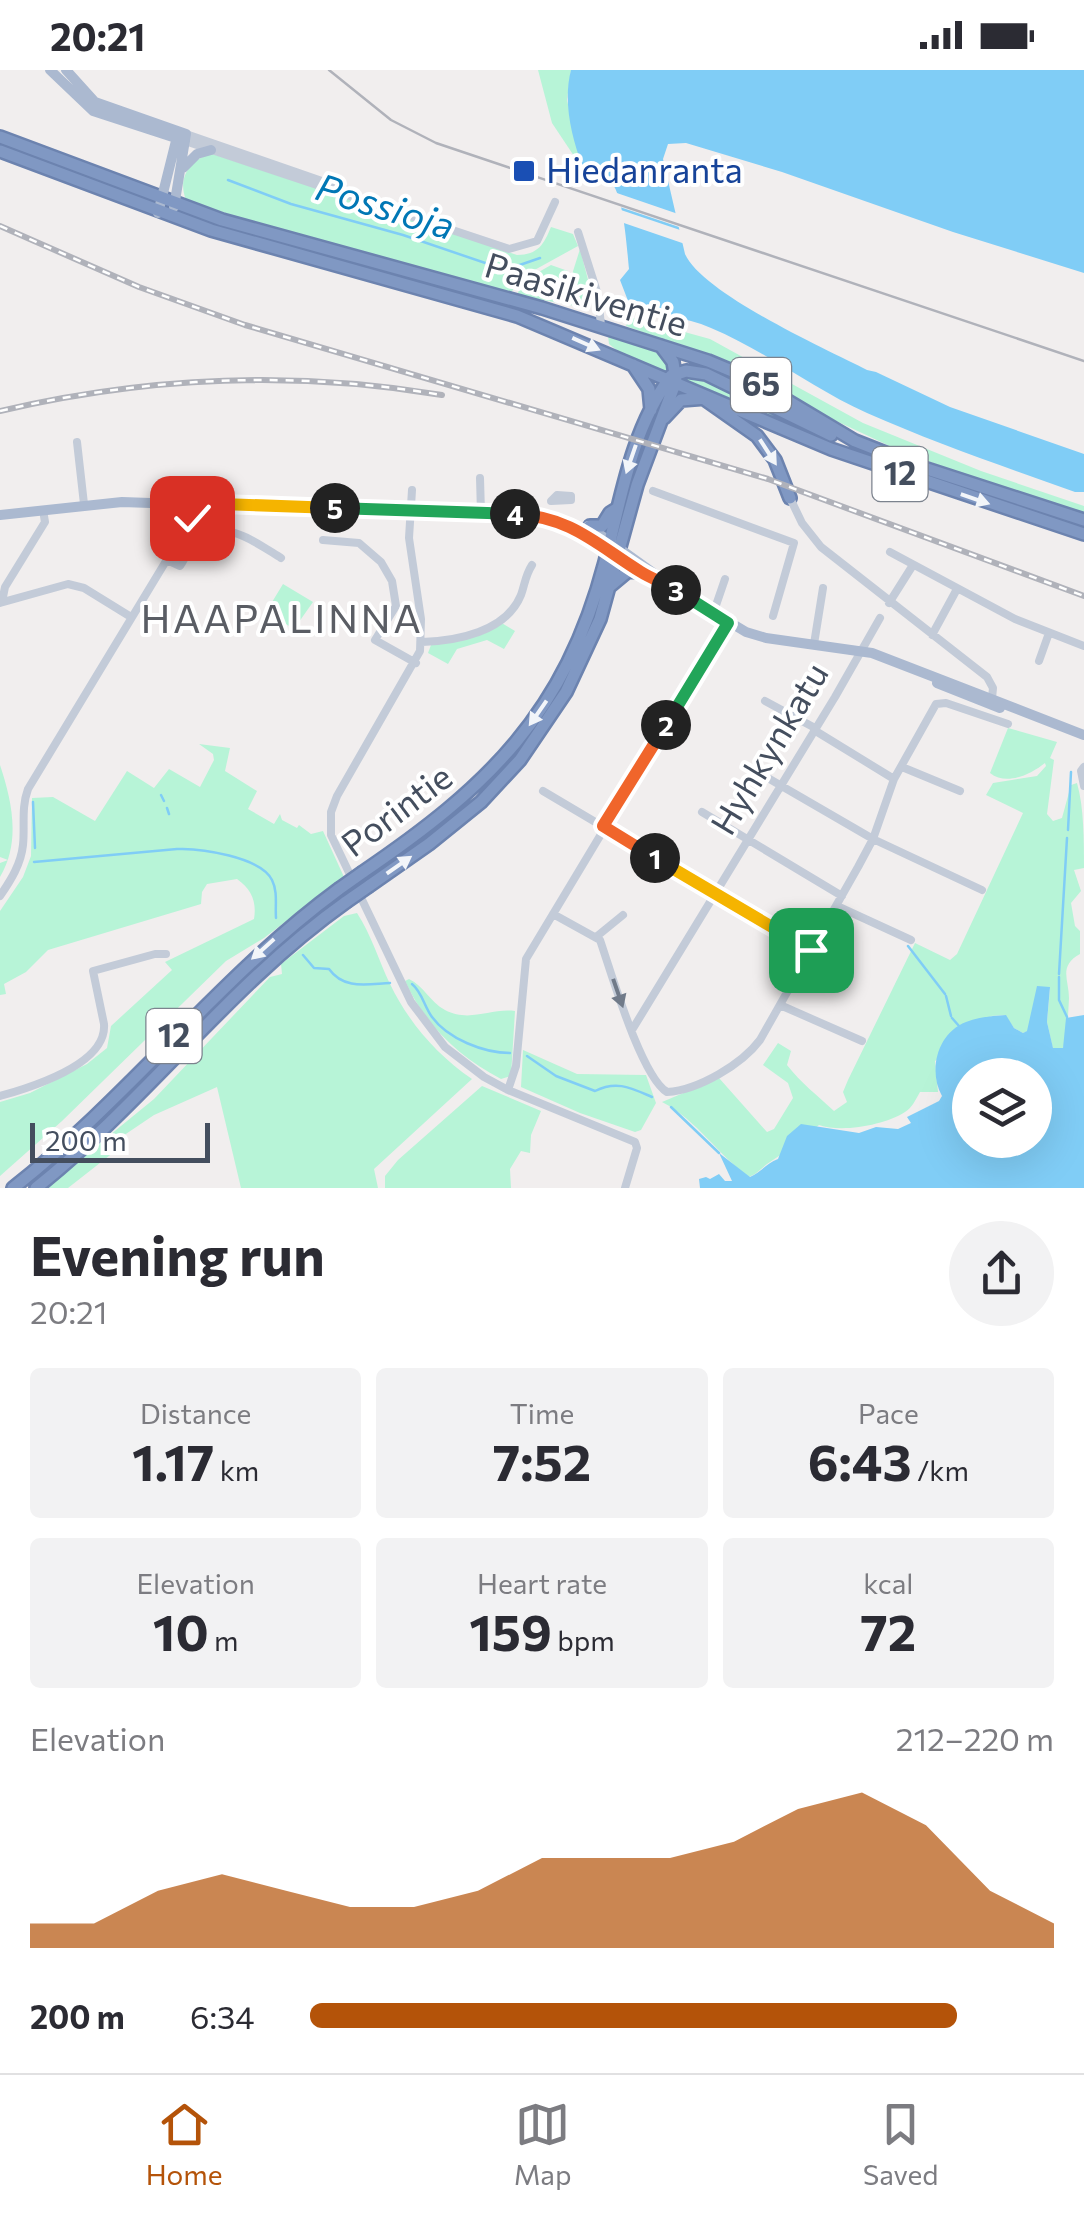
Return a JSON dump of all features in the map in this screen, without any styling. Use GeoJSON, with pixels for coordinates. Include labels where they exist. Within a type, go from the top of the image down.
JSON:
{"type":"FeatureCollection","features":[{"type":"Feature","properties":{"kind":"highway","name":"Paasikiventie"},"geometry":{"type":"LineString","coordinates":[[0,138],[222,220],[660,344],[740,374],[854,441],[921,468],[1084,520]]}},
{"type":"Feature","properties":{"kind":"highway","name":"Paasikiventie"},"geometry":{"type":"LineString","coordinates":[[0,151],[165,215],[517,316],[632,365],[674,377],[697,393]]}},
{"type":"Feature","properties":{"kind":"highway"},"geometry":{"type":"LineString","coordinates":[[660,344],[670,356],[674,377]]}},
{"type":"Feature","properties":{"kind":"highway"},"geometry":{"type":"LineString","coordinates":[[632,365],[649,389],[651,411]]}},
{"type":"Feature","properties":{"kind":"highway","name":"12"},"geometry":{"type":"LineString","coordinates":[[674,377],[692,371],[706,374],[809,426],[854,441]]}},
{"type":"Feature","properties":{"kind":"highway","name":"Porintie"},"geometry":{"type":"LineString","coordinates":[[36,1188],[112,1122],[252,978],[346,902],[460,821],[520,760],[566,692],[602,611],[610,586],[618,508],[628,468],[651,411],[674,377]]}},
{"type":"Feature","properties":{"kind":"highway","name":"Porintie"},"geometry":{"type":"LineString","coordinates":[[13,1188],[102,1112],[242,968],[339,888],[452,808],[509,752],[566,665],[614,548],[674,377]]}},
{"type":"Feature","properties":{"kind":"highway"},"geometry":{"type":"LineString","coordinates":[[658,428],[676,403],[697,393],[757,436],[775,460],[790,498]]}},
{"type":"Feature","properties":{"kind":"highway","name":"12"},"geometry":{"type":"LineString","coordinates":[[697,393],[831,449],[1084,534]]}},
{"type":"Feature","properties":{"kind":"highway"},"geometry":{"type":"LineString","coordinates":[[590,526],[602,526],[618,508]]}},
{"type":"Feature","properties":{"kind":"highway"},"geometry":{"type":"LineString","coordinates":[[610,586],[628,571],[640,572]]}},
{"type":"Feature","properties":{"kind":"main road"},"geometry":{"type":"LineString","coordinates":[[50,70],[92,111],[182,137]]}},
{"type":"Feature","properties":{"kind":"main road"},"geometry":{"type":"LineString","coordinates":[[66,70],[96,102],[182,137]]}},
{"type":"Feature","properties":{"kind":"main road"},"geometry":{"type":"LineString","coordinates":[[165,215],[176,204],[182,137]]}},
{"type":"Feature","properties":{"kind":"main road"},"geometry":{"type":"LineString","coordinates":[[165,215],[162,198],[182,137]]}},
{"type":"Feature","properties":{"kind":"main road"},"geometry":{"type":"LineString","coordinates":[[179,173],[188,161],[210,150]]}},
{"type":"Feature","properties":{"kind":"main road"},"geometry":{"type":"LineString","coordinates":[[0,515],[84,504],[194,503],[551,518],[590,526],[640,572],[666,584]]}},
{"type":"Feature","properties":{"kind":"main road"},"geometry":{"type":"LineString","coordinates":[[551,518],[614,548],[712,614],[758,636],[861,650],[1084,735]]}},
{"type":"Feature","properties":{"kind":"main road"},"geometry":{"type":"LineString","coordinates":[[915,668],[950,690],[1026,718],[1048,722]]}},
{"type":"Feature","properties":{"kind":"street"},"geometry":{"type":"LineString","coordinates":[[182,137],[210,150],[509,249],[531,245],[541,238],[554,202]]}},
{"type":"Feature","properties":{"kind":"street"},"geometry":{"type":"LineString","coordinates":[[182,137],[519,248]]}},
{"type":"Feature","properties":{"kind":"street"},"geometry":{"type":"LineString","coordinates":[[578,232],[598,295],[600,326]]}},
{"type":"Feature","properties":{"kind":"street"},"geometry":{"type":"LineString","coordinates":[[76,442],[84,504]]}},
{"type":"Feature","properties":{"kind":"street"},"geometry":{"type":"LineString","coordinates":[[480,478],[481,513]]}},
{"type":"Feature","properties":{"kind":"street"},"geometry":{"type":"LineString","coordinates":[[412,490],[410,556],[422,642],[416,662],[337,796],[330,821],[332,840],[420,1017],[460,1060],[508,1090],[635,1142],[637,1148],[625,1188]]}},
{"type":"Feature","properties":{"kind":"street"},"geometry":{"type":"LineString","coordinates":[[653,491],[794,542]]}},
{"type":"Feature","properties":{"kind":"street"},"geometry":{"type":"LineString","coordinates":[[790,498],[806,530],[831,556],[987,677],[993,688],[992,698]]}},
{"type":"Feature","properties":{"kind":"street"},"geometry":{"type":"LineString","coordinates":[[551,518],[552,501]]}},
{"type":"Feature","properties":{"kind":"street"},"geometry":{"type":"LineString","coordinates":[[0,896],[22,850],[26,794],[192,518],[194,503]]}},
{"type":"Feature","properties":{"kind":"street"},"geometry":{"type":"LineString","coordinates":[[44,510],[44,522],[5,587],[1,603],[68,584],[84,588],[131,617]]}},
{"type":"Feature","properties":{"kind":"street"},"geometry":{"type":"LineString","coordinates":[[167,560],[180,566],[194,544],[218,530],[240,533],[281,558]]}},
{"type":"Feature","properties":{"kind":"street"},"geometry":{"type":"LineString","coordinates":[[773,616],[794,542],[806,530]]}},
{"type":"Feature","properties":{"kind":"street"},"geometry":{"type":"LineString","coordinates":[[323,540],[359,543],[381,562],[392,580],[396,606],[375,640],[416,662]]}},
{"type":"Feature","properties":{"kind":"street"},"geometry":{"type":"LineString","coordinates":[[890,552],[958,589],[1084,646]]}},
{"type":"Feature","properties":{"kind":"street"},"geometry":{"type":"LineString","coordinates":[[422,642],[468,636],[495,623],[520,598],[523,580],[532,565]]}},
{"type":"Feature","properties":{"kind":"street"},"geometry":{"type":"LineString","coordinates":[[890,603],[914,566]]}},
{"type":"Feature","properties":{"kind":"street"},"geometry":{"type":"LineString","coordinates":[[712,614],[725,579]]}},
{"type":"Feature","properties":{"kind":"street"},"geometry":{"type":"LineString","coordinates":[[814,644],[823,588]]}},
{"type":"Feature","properties":{"kind":"street"},"geometry":{"type":"LineString","coordinates":[[932,634],[958,589]]}},
{"type":"Feature","properties":{"kind":"street","name":"Hyhkynkatu"},"geometry":{"type":"LineString","coordinates":[[632,1030],[880,618]]}},
{"type":"Feature","properties":{"kind":"street"},"geometry":{"type":"LineString","coordinates":[[508,1090],[516,1066],[524,968],[603,826],[728,623]]}},
{"type":"Feature","properties":{"kind":"street"},"geometry":{"type":"LineString","coordinates":[[1040,661],[1050,633]]}},
{"type":"Feature","properties":{"kind":"street"},"geometry":{"type":"LineString","coordinates":[[971,666],[978,681],[978,693]]}},
{"type":"Feature","properties":{"kind":"street"},"geometry":{"type":"LineString","coordinates":[[765,701],[894,779]]}},
{"type":"Feature","properties":{"kind":"street"},"geometry":{"type":"LineString","coordinates":[[553,914],[596,937],[657,1085],[667,1092],[683,1089],[746,1058],[760,1040],[873,838],[894,779],[936,704],[946,703],[1008,724]]}},
{"type":"Feature","properties":{"kind":"street"},"geometry":{"type":"LineString","coordinates":[[902,767],[960,791]]}},
{"type":"Feature","properties":{"kind":"street"},"geometry":{"type":"LineString","coordinates":[[1084,767],[1084,786]]}},
{"type":"Feature","properties":{"kind":"street"},"geometry":{"type":"LineString","coordinates":[[759,772],[873,838],[982,890]]}},
{"type":"Feature","properties":{"kind":"street"},"geometry":{"type":"LineString","coordinates":[[543,791],[811,950]]}},
{"type":"Feature","properties":{"kind":"street"},"geometry":{"type":"LineString","coordinates":[[702,812],[842,896]]}},
{"type":"Feature","properties":{"kind":"street"},"geometry":{"type":"LineString","coordinates":[[836,906],[911,940]]}},
{"type":"Feature","properties":{"kind":"street"},"geometry":{"type":"LineString","coordinates":[[596,937],[623,915]]}},
{"type":"Feature","properties":{"kind":"street"},"geometry":{"type":"LineString","coordinates":[[82,974],[166,954]]}},
{"type":"Feature","properties":{"kind":"street"},"geometry":{"type":"LineString","coordinates":[[0,1096],[72,1068],[98,1048],[105,1032],[92,971]]}},
{"type":"Feature","properties":{"kind":"street"},"geometry":{"type":"LineString","coordinates":[[780,1005],[862,1040]]}},
{"type":"Feature","properties":{"kind":"green space"},"geometry":{"type":"Polygon","coordinates":[[[538,70],[571,70],[567,100],[578,162],[552,123],[538,70]]]}},
{"type":"Feature","properties":{"kind":"green space"},"geometry":{"type":"Polygon","coordinates":[[[213,154],[517,255],[539,247],[551,227],[573,234],[578,246],[520,278],[511,293],[265,226],[186,200],[183,184],[188,170],[198,160],[213,154]]]}},
{"type":"Feature","properties":{"kind":"green space"},"geometry":{"type":"Polygon","coordinates":[[[580,249],[592,295],[589,310],[563,303],[580,249]]]}},
{"type":"Feature","properties":{"kind":"green space"},"geometry":{"type":"Polygon","coordinates":[[[551,265],[568,271],[559,303],[517,295],[523,281],[551,265]]]}},
{"type":"Feature","properties":{"kind":"green space"},"geometry":{"type":"Polygon","coordinates":[[[630,317],[710,339],[863,423],[981,471],[1084,506],[1084,515],[896,449],[815,411],[733,365],[626,326],[630,317]]]}},
{"type":"Feature","properties":{"kind":"green space"},"geometry":{"type":"Polygon","coordinates":[[[608,335],[653,350],[669,370],[665,372],[619,352],[609,344],[608,335]]]}},
{"type":"Feature","properties":{"kind":"green space"},"geometry":{"type":"Polygon","coordinates":[[[682,379],[714,383],[822,436],[682,379]]]}},
{"type":"Feature","properties":{"kind":"green space"},"geometry":{"type":"Polygon","coordinates":[[[283,584],[313,602],[294,629],[266,612],[283,584]]]}},
{"type":"Feature","properties":{"kind":"green space"},"geometry":{"type":"Polygon","coordinates":[[[500,622],[515,631],[504,649],[487,640],[457,649],[448,664],[428,653],[431,645],[500,622]]]}},
{"type":"Feature","properties":{"kind":"green space"},"geometry":{"type":"Polygon","coordinates":[[[1008,728],[1057,742],[1050,758],[1054,760],[1047,814],[1053,821],[1062,818],[1071,785],[1077,783],[1079,792],[1084,868],[1074,870],[1081,891],[1071,903],[1075,926],[1080,931],[1080,954],[1067,968],[1069,998],[1063,1049],[1053,1049],[1047,1022],[1050,988],[1028,1031],[1023,1033],[1014,1028],[1005,1015],[991,1016],[935,1061],[938,1092],[920,1092],[907,1110],[875,1124],[851,1128],[819,1125],[749,1177],[686,1118],[662,1102],[719,1078],[767,1132],[774,1129],[793,1098],[788,1083],[763,1065],[778,1043],[791,1051],[787,1065],[834,1111],[847,1102],[843,1092],[848,1080],[915,943],[950,960],[957,954],[1023,813],[986,795],[993,783],[1037,776],[1046,766],[1045,763],[1010,779],[990,773],[1008,728]]]}},
{"type":"Feature","properties":{"kind":"green space"},"geometry":{"type":"Polygon","coordinates":[[[199,744],[230,748],[225,771],[257,791],[248,809],[274,824],[280,814],[282,820],[311,834],[323,831],[344,877],[264,938],[226,961],[0,1176],[0,1102],[30,1093],[87,1064],[107,1048],[111,1026],[172,970],[165,962],[254,919],[255,913],[252,896],[237,879],[207,884],[201,904],[48,950],[26,972],[4,984],[6,994],[0,995],[0,911],[23,877],[31,856],[32,798],[53,797],[95,821],[127,771],[154,788],[169,769],[200,787],[214,760],[213,754],[199,744]]]}},
{"type":"Feature","properties":{"kind":"green space"},"geometry":{"type":"Polygon","coordinates":[[[0,765],[12,821],[8,860],[0,857],[0,765]]]}},
{"type":"Feature","properties":{"kind":"green space"},"geometry":{"type":"Polygon","coordinates":[[[8,860],[7,864],[0,877],[0,863],[8,860]]]}},
{"type":"Feature","properties":{"kind":"green space"},"geometry":{"type":"Polygon","coordinates":[[[357,913],[390,984],[415,1025],[447,1060],[472,1079],[374,1169],[378,1188],[241,1188],[217,1087],[154,1115],[114,1142],[114,1152],[68,1188],[45,1188],[154,1099],[270,977],[282,974],[281,964],[344,916],[357,913]]]}},
{"type":"Feature","properties":{"kind":"green space"},"geometry":{"type":"Polygon","coordinates":[[[409,979],[440,1007],[454,1014],[515,1011],[511,1076],[501,1079],[445,1039],[413,997],[405,981],[409,979]]]}},
{"type":"Feature","properties":{"kind":"green space"},"geometry":{"type":"Polygon","coordinates":[[[523,1050],[577,1074],[646,1075],[656,1103],[641,1130],[635,1132],[580,1113],[521,1087],[523,1050]]]}},
{"type":"Feature","properties":{"kind":"green space"},"geometry":{"type":"Polygon","coordinates":[[[482,1086],[541,1111],[531,1135],[530,1153],[521,1151],[510,1169],[511,1188],[385,1188],[385,1176],[398,1160],[482,1086]]]}},
{"type":"Feature","properties":{"kind":"water"},"geometry":{"type":"Polygon","coordinates":[[[571,70],[1084,70],[1084,273],[686,143],[668,144],[663,159],[685,254],[715,286],[767,319],[867,370],[950,407],[1084,454],[1084,492],[996,464],[867,413],[711,328],[630,306],[620,280],[629,269],[622,209],[610,181],[582,165],[569,118],[571,70]]]}},
{"type":"Feature","properties":{"kind":"water"},"geometry":{"type":"Polygon","coordinates":[[[1037,986],[1050,987],[1047,1022],[1053,1048],[1063,1048],[1066,1018],[1084,1015],[1084,1188],[700,1188],[699,1179],[719,1174],[725,1181],[732,1181],[719,1153],[750,1177],[778,1159],[787,1136],[801,1124],[859,1133],[876,1127],[898,1129],[911,1123],[907,1117],[942,1096],[936,1075],[938,1054],[948,1035],[966,1022],[1006,1015],[1014,1028],[1027,1031],[1037,986]]]}},
{"type":"Feature","properties":{"kind":"pier"},"geometry":{"type":"Polygon","coordinates":[[[611,191],[684,216],[685,229],[614,205],[611,191]]]}},
{"type":"Feature","properties":{"kind":"pier"},"geometry":{"type":"Polygon","coordinates":[[[615,208],[686,232],[688,245],[618,221],[615,208]]]}},
{"type":"Feature","properties":{"kind":"waterway","name":"Possioja"},"geometry":{"type":"LineString","coordinates":[[228,180],[291,204],[403,235],[500,268],[540,258]]}},
{"type":"Feature","properties":{"kind":"waterway"},"geometry":{"type":"LineString","coordinates":[[1068,830],[1071,772]]}},
{"type":"Feature","properties":{"kind":"waterway"},"geometry":{"type":"LineString","coordinates":[[161,795],[164,801]]}},
{"type":"Feature","properties":{"kind":"waterway"},"geometry":{"type":"LineString","coordinates":[[33,802],[35,848]]}},
{"type":"Feature","properties":{"kind":"waterway"},"geometry":{"type":"LineString","coordinates":[[167,808],[169,814]]}},
{"type":"Feature","properties":{"kind":"waterway"},"geometry":{"type":"LineString","coordinates":[[1059,974],[1067,838]]}},
{"type":"Feature","properties":{"kind":"waterway"},"geometry":{"type":"LineString","coordinates":[[34,862],[177,849],[229,856],[266,872],[276,894],[276,918]]}},
{"type":"Feature","properties":{"kind":"waterway"},"geometry":{"type":"LineString","coordinates":[[908,946],[945,994]]}},
{"type":"Feature","properties":{"kind":"waterway"},"geometry":{"type":"LineString","coordinates":[[303,955],[314,968],[329,969],[349,983],[390,983]]}},
{"type":"Feature","properties":{"kind":"waterway"},"geometry":{"type":"LineString","coordinates":[[1059,977],[1059,1000],[1067,1017]]}},
{"type":"Feature","properties":{"kind":"waterway"},"geometry":{"type":"LineString","coordinates":[[412,984],[432,1017],[447,1032],[478,1047],[510,1053]]}},
{"type":"Feature","properties":{"kind":"waterway"},"geometry":{"type":"LineString","coordinates":[[946,996],[951,1016]]}},
{"type":"Feature","properties":{"kind":"waterway"},"geometry":{"type":"LineString","coordinates":[[952,1018],[959,1026]]}},
{"type":"Feature","properties":{"kind":"waterway"},"geometry":{"type":"LineString","coordinates":[[527,1056],[556,1076],[595,1091],[617,1086],[652,1097]]}},
{"type":"Feature","properties":{"kind":"waterway"},"geometry":{"type":"LineString","coordinates":[[671,1107],[719,1153]]}},
{"type":"Feature","properties":{"kind":"tram line"},"geometry":{"type":"LineString","coordinates":[[329,70],[391,120],[436,143],[1084,361]]}},
{"type":"Feature","properties":{"kind":"railway"},"geometry":{"type":"LineString","coordinates":[[0,226],[139,287],[245,325],[768,479],[1084,596]]}},
{"type":"Feature","properties":{"kind":"railway"},"geometry":{"type":"LineString","coordinates":[[0,411],[109,391],[220,381],[331,382],[442,395]]}},
{"type":"Feature","properties":{"kind":"place","name":"Hiedanranta"},"geometry":{"type":"Point","coordinates":[524,171]}},
{"type":"Feature","properties":{"kind":"district","name":"HAAPALINNA"},"geometry":{"type":"Point","coordinates":[282,619]}},
{"type":"Feature","properties":{"kind":"route"},"geometry":{"type":"LineString","coordinates":[[192,518],[194,503],[548,517],[580,530],[640,572],[728,623],[603,826],[811,950]]}}]}
